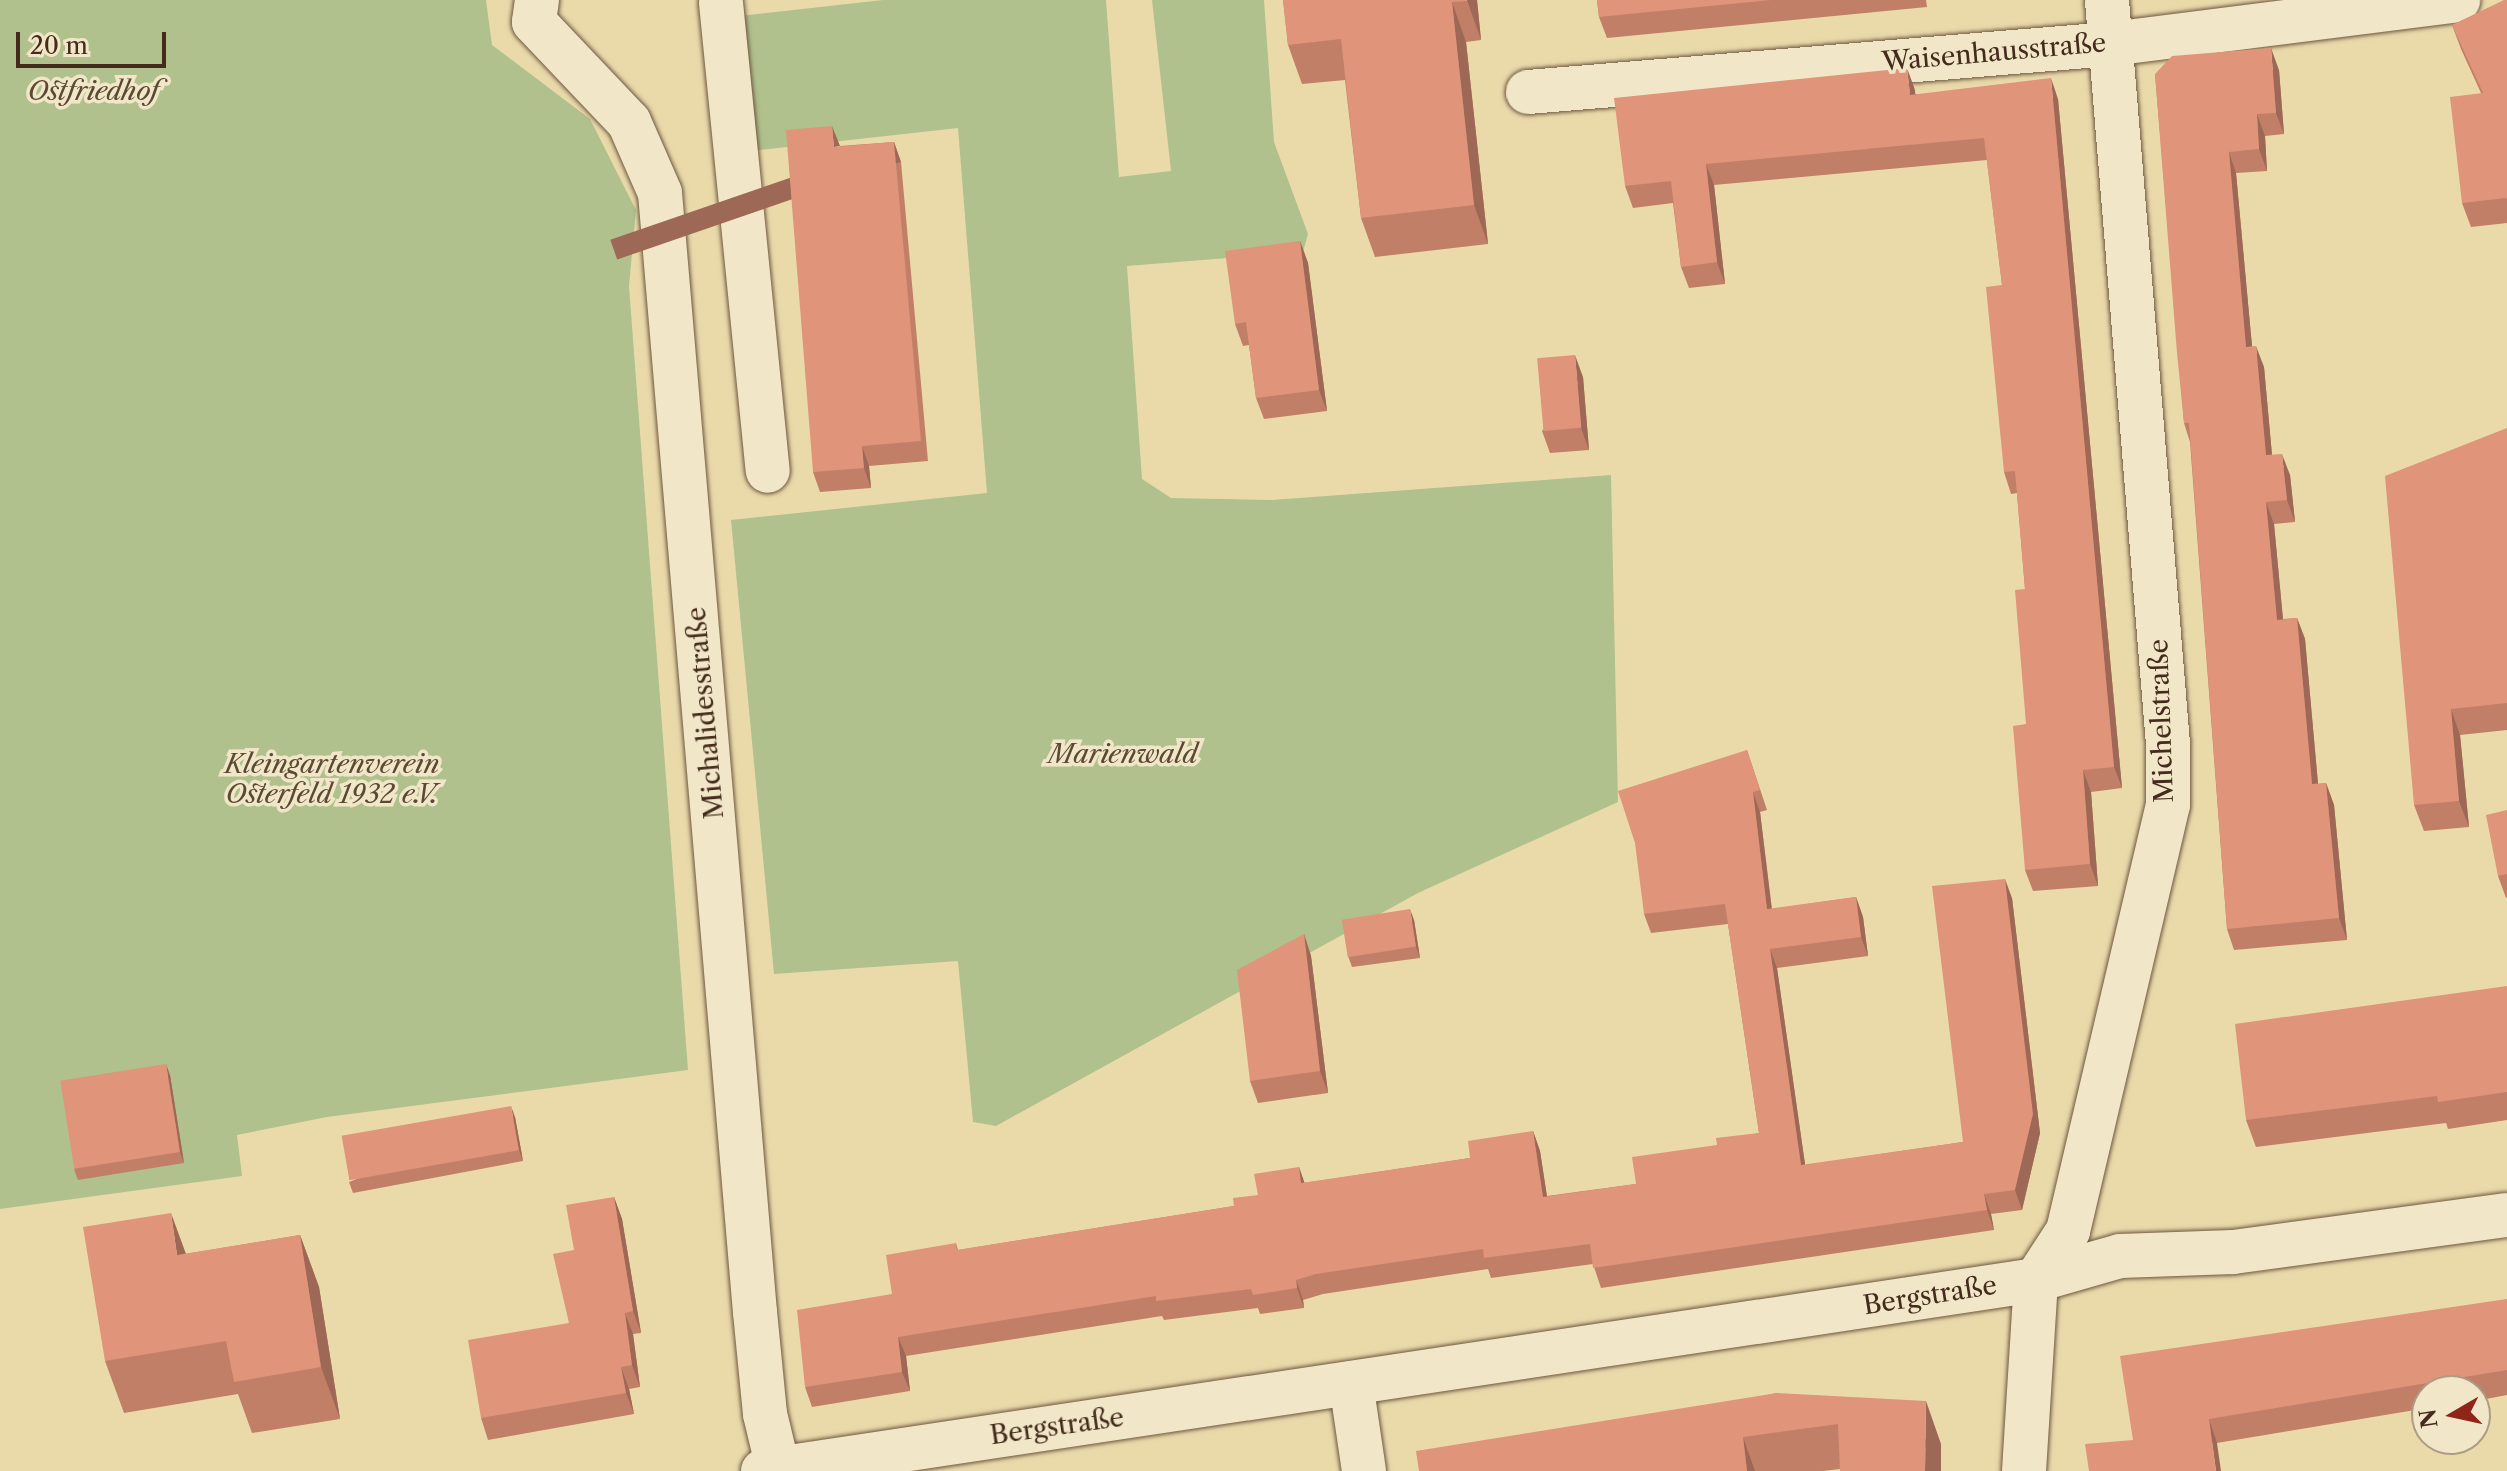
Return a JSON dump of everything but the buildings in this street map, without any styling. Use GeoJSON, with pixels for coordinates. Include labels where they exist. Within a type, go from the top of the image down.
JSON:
{"type":"FeatureCollection","features":[{"type":"Feature","properties":{"kind":"street","name":"Michalidesstraße"},"geometry":{"type":"LineString","coordinates":[[537,0],[534,22],[629,122],[662,206],[770,1470]]}},
{"type":"Feature","properties":{"kind":"street","name":"Michelstraße"},"geometry":{"type":"LineString","coordinates":[[2024,1471],[2036,1280],[2068,1231],[2168,805],[2168,744],[2107,0]]}},
{"type":"Feature","properties":{"kind":"street","name":"Waisenhausstraße"},"geometry":{"type":"LineString","coordinates":[[1528,92],[2111,44],[2458,0]]}},
{"type":"Feature","properties":{"kind":"street"},"geometry":{"type":"LineString","coordinates":[[721,3],[768,471]]}},
{"type":"Feature","properties":{"kind":"street","name":"Bergstraße"},"geometry":{"type":"LineString","coordinates":[[770,1470],[2036,1280],[2120,1256],[2233,1252],[2507,1215]]}},
{"type":"Feature","properties":{"kind":"street"},"geometry":{"type":"LineString","coordinates":[[1351,1383],[1364,1471]]}},
{"type":"Feature","properties":{"kind":"green space","name":"Kleingartenverein Osterfeld 1932 e.V."},"geometry":{"type":"Polygon","coordinates":[[[0,0],[486,0],[492,45],[590,119],[636,210],[629,286],[688,1070],[327,1117],[237,1135],[242,1176],[0,1209],[0,0]]]}},
{"type":"Feature","properties":{"kind":"green space","name":"Marienwald"},"geometry":{"type":"Polygon","coordinates":[[[883,0],[1106,0],[1119,177],[1171,171],[1152,0],[1264,0],[1274,142],[1308,234],[1303,252],[1127,266],[1142,479],[1171,498],[1272,500],[1611,475],[1618,802],[1418,893],[996,1126],[973,1122],[958,961],[774,974],[731,520],[987,493],[958,128],[715,155],[705,20],[883,0]]]}},
{"type":"Feature","properties":{"kind":"park label","name":"Ostfriedhof"},"geometry":{"type":"Point","coordinates":[93,92]}}]}
